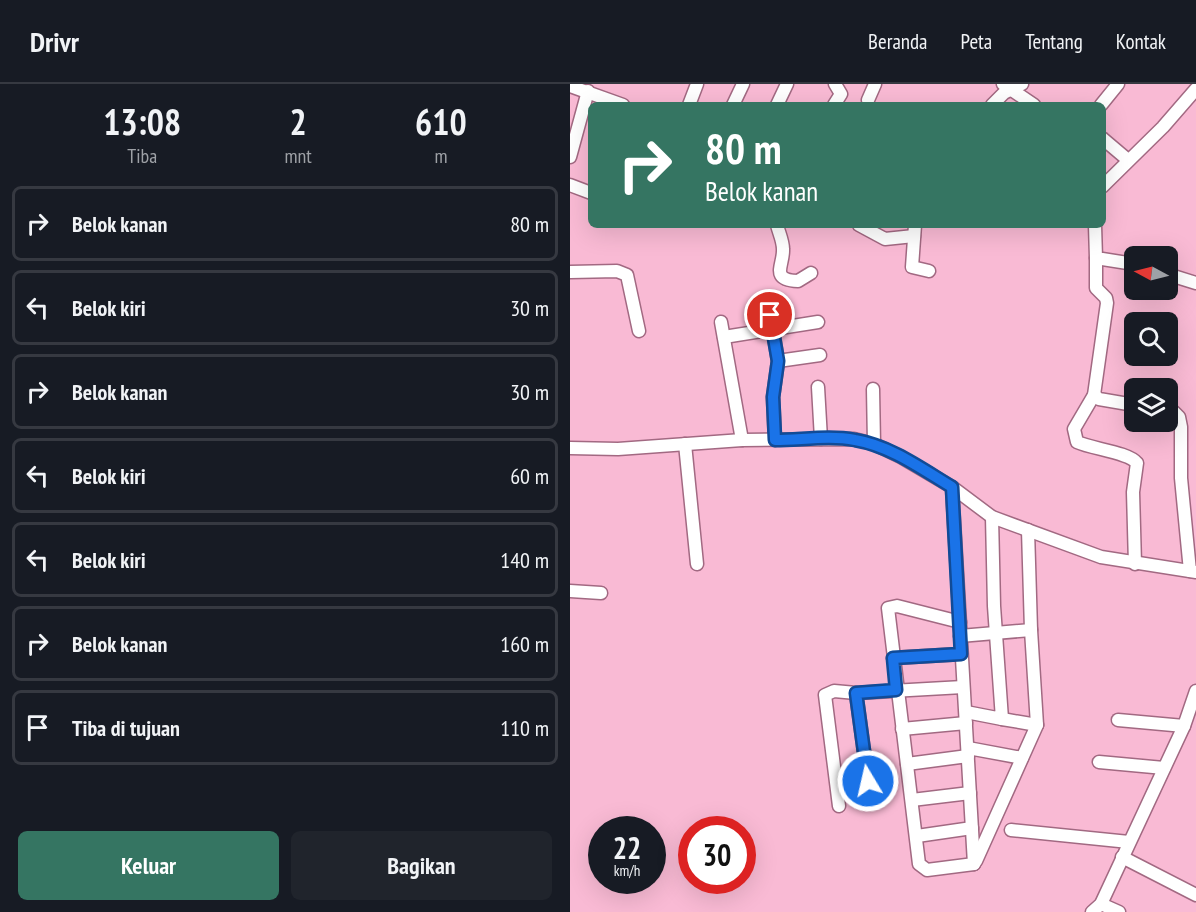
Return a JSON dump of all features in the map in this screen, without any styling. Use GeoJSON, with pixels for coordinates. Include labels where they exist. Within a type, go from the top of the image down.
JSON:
{"type":"FeatureCollection","features":[{"type":"Feature","properties":{"kind":"street"},"geometry":{"type":"LineString","coordinates":[[689,102],[696,84]]}},
{"type":"Feature","properties":{"kind":"street"},"geometry":{"type":"LineString","coordinates":[[734,102],[743,84]]}},
{"type":"Feature","properties":{"kind":"street"},"geometry":{"type":"LineString","coordinates":[[778,102],[787,84]]}},
{"type":"Feature","properties":{"kind":"street"},"geometry":{"type":"LineString","coordinates":[[835,84],[841,94],[836,102]]}},
{"type":"Feature","properties":{"kind":"street"},"geometry":{"type":"LineString","coordinates":[[868,100],[875,84]]}},
{"type":"Feature","properties":{"kind":"street"},"geometry":{"type":"LineString","coordinates":[[1007,87],[1022,84]]}},
{"type":"Feature","properties":{"kind":"street"},"geometry":{"type":"LineString","coordinates":[[1103,102],[1118,84]]}},
{"type":"Feature","properties":{"kind":"street"},"geometry":{"type":"LineString","coordinates":[[570,86],[616,102]]}},
{"type":"Feature","properties":{"kind":"street"},"geometry":{"type":"LineString","coordinates":[[995,102],[1007,87]]}},
{"type":"Feature","properties":{"kind":"street"},"geometry":{"type":"LineString","coordinates":[[1007,87],[1030,102]]}},
{"type":"Feature","properties":{"kind":"street"},"geometry":{"type":"LineString","coordinates":[[1106,183],[1163,127],[1196,89]]}},
{"type":"Feature","properties":{"kind":"street"},"geometry":{"type":"LineString","coordinates":[[570,157],[588,91]]}},
{"type":"Feature","properties":{"kind":"street"},"geometry":{"type":"LineString","coordinates":[[1106,141],[1128,160]]}},
{"type":"Feature","properties":{"kind":"street"},"geometry":{"type":"LineString","coordinates":[[570,185],[588,192]]}},
{"type":"Feature","properties":{"kind":"street"},"geometry":{"type":"LineString","coordinates":[[778,228],[783,247],[779,265],[780,273],[785,278],[798,281],[812,273]]}},
{"type":"Feature","properties":{"kind":"street"},"geometry":{"type":"LineString","coordinates":[[865,228],[885,239],[914,230],[912,267],[929,271]]}},
{"type":"Feature","properties":{"kind":"street"},"geometry":{"type":"LineString","coordinates":[[1095,228],[1096,288],[1107,300],[1094,395],[1074,429],[1074,434],[1077,442],[1085,446],[1127,457],[1137,464],[1132,492],[1136,564]]}},
{"type":"Feature","properties":{"kind":"street"},"geometry":{"type":"LineString","coordinates":[[1096,258],[1124,262]]}},
{"type":"Feature","properties":{"kind":"street"},"geometry":{"type":"LineString","coordinates":[[570,272],[617,272],[627,275],[639,331]]}},
{"type":"Feature","properties":{"kind":"street"},"geometry":{"type":"LineString","coordinates":[[1178,277],[1196,283]]}},
{"type":"Feature","properties":{"kind":"street"},"geometry":{"type":"LineString","coordinates":[[768,301],[778,361],[773,397],[775,440]]}},
{"type":"Feature","properties":{"kind":"street"},"geometry":{"type":"LineString","coordinates":[[721,322],[742,441]]}},
{"type":"Feature","properties":{"kind":"street"},"geometry":{"type":"LineString","coordinates":[[724,337],[818,322]]}},
{"type":"Feature","properties":{"kind":"street"},"geometry":{"type":"LineString","coordinates":[[778,361],[820,355]]}},
{"type":"Feature","properties":{"kind":"street"},"geometry":{"type":"LineString","coordinates":[[818,387],[821,439]]}},
{"type":"Feature","properties":{"kind":"street"},"geometry":{"type":"LineString","coordinates":[[873,389],[874,444]]}},
{"type":"Feature","properties":{"kind":"street"},"geometry":{"type":"LineString","coordinates":[[1094,395],[1099,399],[1124,403]]}},
{"type":"Feature","properties":{"kind":"street"},"geometry":{"type":"LineString","coordinates":[[570,448],[618,449],[742,441],[854,439],[874,444],[952,487],[992,518],[1090,554],[1136,564],[1193,572],[1181,478],[1181,427],[1178,416]]}},
{"type":"Feature","properties":{"kind":"street"},"geometry":{"type":"LineString","coordinates":[[685,444],[697,564]]}},
{"type":"Feature","properties":{"kind":"street"},"geometry":{"type":"LineString","coordinates":[[952,487],[975,864]]}},
{"type":"Feature","properties":{"kind":"street"},"geometry":{"type":"LineString","coordinates":[[992,518],[1002,719]]}},
{"type":"Feature","properties":{"kind":"street"},"geometry":{"type":"LineString","coordinates":[[975,864],[1037,725],[1028,530]]}},
{"type":"Feature","properties":{"kind":"street"},"geometry":{"type":"LineString","coordinates":[[570,591],[601,593]]}},
{"type":"Feature","properties":{"kind":"street"},"geometry":{"type":"LineString","coordinates":[[960,622],[889,606],[888,616],[896,690],[920,864],[925,870],[975,864]]}},
{"type":"Feature","properties":{"kind":"street"},"geometry":{"type":"LineString","coordinates":[[960,636],[1031,630]]}},
{"type":"Feature","properties":{"kind":"street"},"geometry":{"type":"LineString","coordinates":[[893,658],[961,654]]}},
{"type":"Feature","properties":{"kind":"street"},"geometry":{"type":"LineString","coordinates":[[839,806],[825,695],[834,691],[856,693],[963,687]]}},
{"type":"Feature","properties":{"kind":"street"},"geometry":{"type":"LineString","coordinates":[[1119,912],[1096,908],[1184,726],[1196,691]]}},
{"type":"Feature","properties":{"kind":"street"},"geometry":{"type":"LineString","coordinates":[[856,693],[868,781]]}},
{"type":"Feature","properties":{"kind":"street"},"geometry":{"type":"LineString","coordinates":[[902,729],[966,717],[1002,719],[1037,725]]}},
{"type":"Feature","properties":{"kind":"street"},"geometry":{"type":"LineString","coordinates":[[1119,720],[1184,726]]}},
{"type":"Feature","properties":{"kind":"street"},"geometry":{"type":"LineString","coordinates":[[907,764],[968,752],[1022,758]]}},
{"type":"Feature","properties":{"kind":"street"},"geometry":{"type":"LineString","coordinates":[[1099,762],[1164,768]]}},
{"type":"Feature","properties":{"kind":"street"},"geometry":{"type":"LineString","coordinates":[[912,800],[970,792]]}},
{"type":"Feature","properties":{"kind":"street"},"geometry":{"type":"LineString","coordinates":[[917,836],[972,828]]}},
{"type":"Feature","properties":{"kind":"street"},"geometry":{"type":"LineString","coordinates":[[1011,830],[1129,842]]}},
{"type":"Feature","properties":{"kind":"street"},"geometry":{"type":"LineString","coordinates":[[1122,858],[1196,895]]}},
{"type":"Feature","properties":{"kind":"route"},"geometry":{"type":"LineString","coordinates":[[770,315],[778,361],[773,397],[775,440],[841,438],[874,444],[952,487],[961,654],[893,658],[896,690],[856,693],[868,781]]}}]}
